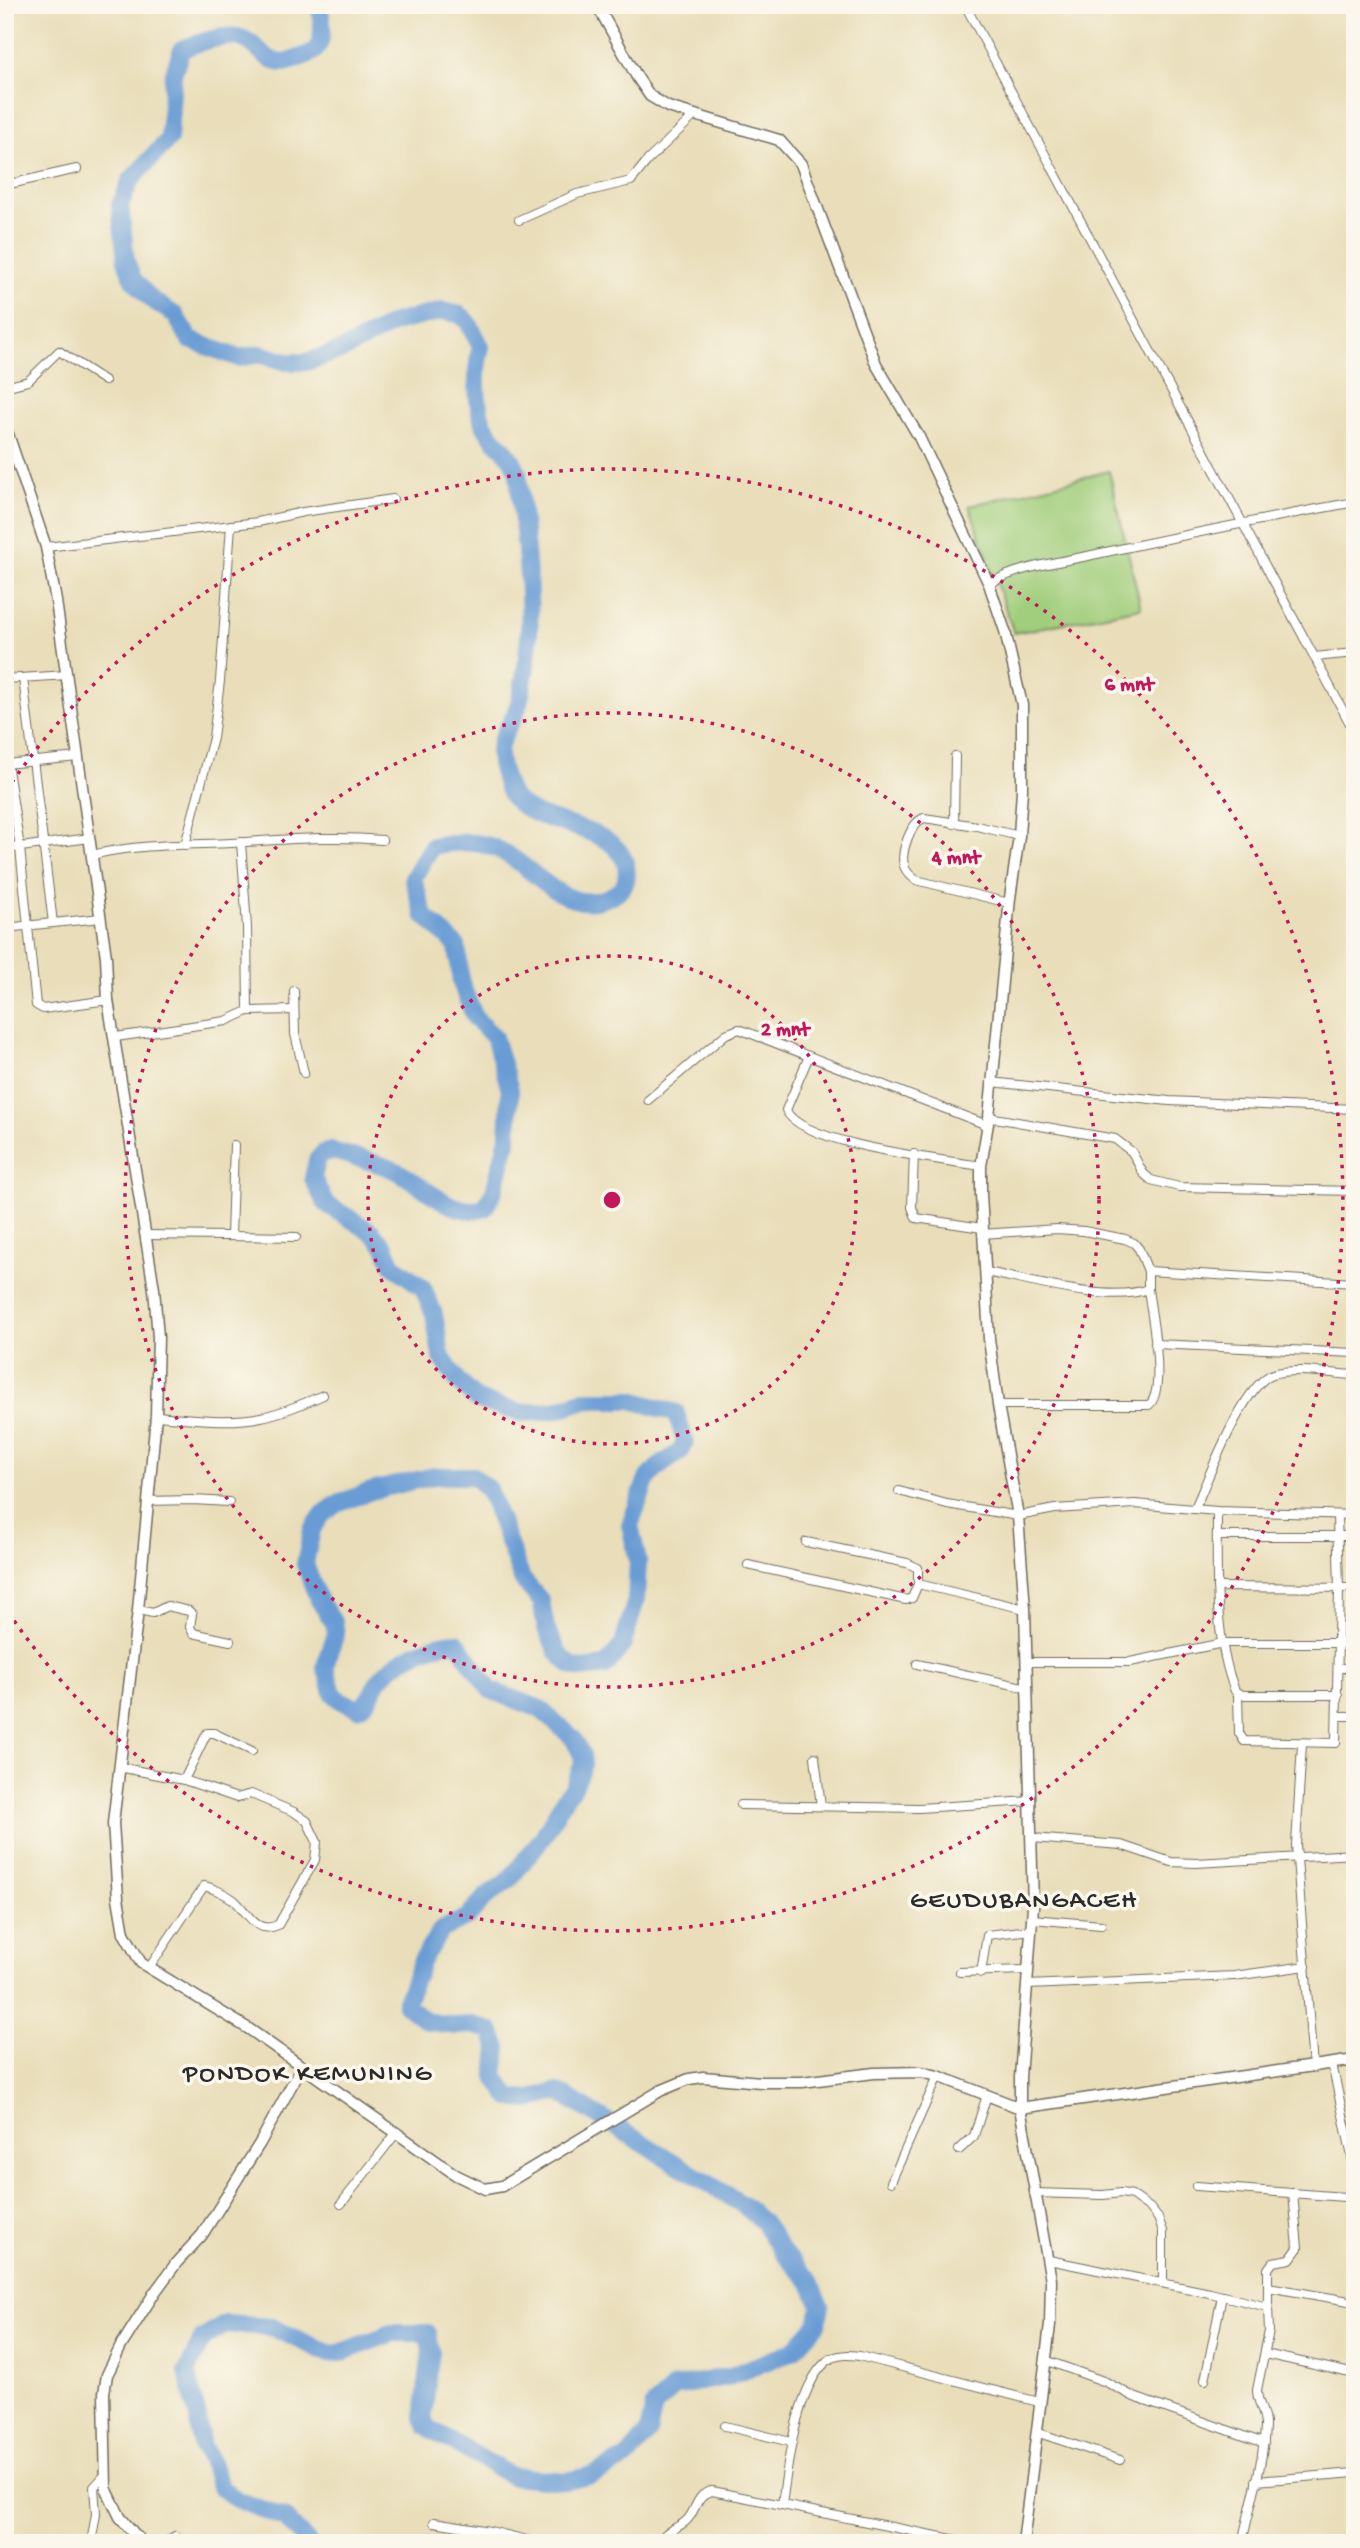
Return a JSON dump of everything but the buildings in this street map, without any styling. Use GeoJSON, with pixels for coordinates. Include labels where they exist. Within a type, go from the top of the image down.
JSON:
{"type":"FeatureCollection","features":[{"type":"Feature","properties":{"kind":"street"},"geometry":{"type":"LineString","coordinates":[[597,5],[637,77],[650,96],[660,104],[779,140],[801,164],[876,363],[919,437],[989,584],[1005,631],[1022,705],[1023,790],[1019,836],[1009,903],[988,1121],[981,1166],[989,1339],[1018,1517],[1025,1609],[1032,1838],[1029,1970],[1020,2108],[1034,2193],[1049,2260],[1051,2305],[1023,2543]]}},
{"type":"Feature","properties":{"kind":"street"},"geometry":{"type":"LineString","coordinates":[[965,5],[1355,733]]}},
{"type":"Feature","properties":{"kind":"street"},"geometry":{"type":"LineString","coordinates":[[519,220],[577,194],[631,181],[648,160],[694,116]]}},
{"type":"Feature","properties":{"kind":"street"},"geometry":{"type":"LineString","coordinates":[[5,185],[77,169]]}},
{"type":"Feature","properties":{"kind":"street"},"geometry":{"type":"LineString","coordinates":[[5,387],[28,381],[59,351],[105,381]]}},
{"type":"Feature","properties":{"kind":"street"},"geometry":{"type":"LineString","coordinates":[[5,425],[46,547],[56,601],[101,918],[108,1000],[155,1289],[158,1337],[156,1416],[114,1823],[118,1898],[124,1933],[137,1959],[249,2029],[456,2175],[485,2189],[502,2186],[660,2091],[703,2077],[802,2082],[911,2071],[938,2076],[1020,2108],[1355,2060]]}},
{"type":"Feature","properties":{"kind":"street"},"geometry":{"type":"LineString","coordinates":[[46,547],[231,524],[393,499]]}},
{"type":"Feature","properties":{"kind":"street"},"geometry":{"type":"LineString","coordinates":[[989,584],[999,577],[1041,566],[1355,502]]}},
{"type":"Feature","properties":{"kind":"street"},"geometry":{"type":"LineString","coordinates":[[185,845],[213,738],[220,681],[231,524]]}},
{"type":"Feature","properties":{"kind":"street"},"geometry":{"type":"LineString","coordinates":[[1314,657],[1355,653]]}},
{"type":"Feature","properties":{"kind":"street"},"geometry":{"type":"LineString","coordinates":[[5,679],[66,675]]}},
{"type":"Feature","properties":{"kind":"street"},"geometry":{"type":"LineString","coordinates":[[23,678],[53,923]]}},
{"type":"Feature","properties":{"kind":"street"},"geometry":{"type":"LineString","coordinates":[[5,749],[20,848],[38,1008],[108,1000]]}},
{"type":"Feature","properties":{"kind":"street"},"geometry":{"type":"LineString","coordinates":[[954,824],[955,756]]}},
{"type":"Feature","properties":{"kind":"street"},"geometry":{"type":"LineString","coordinates":[[6,764],[78,757]]}},
{"type":"Feature","properties":{"kind":"street"},"geometry":{"type":"LineString","coordinates":[[1009,903],[916,880],[903,866],[904,855],[918,820],[924,818],[1019,836]]}},
{"type":"Feature","properties":{"kind":"street"},"geometry":{"type":"LineString","coordinates":[[92,855],[133,847],[343,836],[382,840]]}},
{"type":"Feature","properties":{"kind":"street"},"geometry":{"type":"LineString","coordinates":[[5,849],[90,838]]}},
{"type":"Feature","properties":{"kind":"street"},"geometry":{"type":"LineString","coordinates":[[241,842],[247,926],[248,1011]]}},
{"type":"Feature","properties":{"kind":"street"},"geometry":{"type":"LineString","coordinates":[[5,929],[101,918]]}},
{"type":"Feature","properties":{"kind":"street"},"geometry":{"type":"LineString","coordinates":[[294,991],[297,1052],[304,1073]]}},
{"type":"Feature","properties":{"kind":"street"},"geometry":{"type":"LineString","coordinates":[[116,1037],[226,1021],[248,1011],[293,1010]]}},
{"type":"Feature","properties":{"kind":"street"},"geometry":{"type":"LineString","coordinates":[[648,1100],[732,1030],[744,1031],[988,1121],[1115,1139],[1132,1152],[1143,1173],[1162,1184],[1179,1187],[1355,1191]]}},
{"type":"Feature","properties":{"kind":"street"},"geometry":{"type":"LineString","coordinates":[[808,1056],[786,1110],[790,1117],[827,1136],[850,1143],[981,1166]]}},
{"type":"Feature","properties":{"kind":"street"},"geometry":{"type":"LineString","coordinates":[[992,1082],[1169,1101],[1355,1109]]}},
{"type":"Feature","properties":{"kind":"street"},"geometry":{"type":"LineString","coordinates":[[231,1236],[233,1145]]}},
{"type":"Feature","properties":{"kind":"street"},"geometry":{"type":"LineString","coordinates":[[914,1154],[912,1207],[916,1218],[982,1231],[1057,1229],[1125,1239],[1139,1249],[1148,1271],[1156,1345],[1155,1401],[1149,1405],[998,1405]]}},
{"type":"Feature","properties":{"kind":"street"},"geometry":{"type":"LineString","coordinates":[[145,1234],[296,1237]]}},
{"type":"Feature","properties":{"kind":"street"},"geometry":{"type":"LineString","coordinates":[[1148,1271],[1355,1283]]}},
{"type":"Feature","properties":{"kind":"street"},"geometry":{"type":"LineString","coordinates":[[986,1272],[1093,1292],[1137,1293],[1148,1289]]}},
{"type":"Feature","properties":{"kind":"street"},"geometry":{"type":"LineString","coordinates":[[1156,1345],[1355,1353]]}},
{"type":"Feature","properties":{"kind":"street"},"geometry":{"type":"LineString","coordinates":[[1195,1508],[1248,1397],[1265,1379],[1272,1374],[1287,1371],[1355,1375]]}},
{"type":"Feature","properties":{"kind":"street"},"geometry":{"type":"LineString","coordinates":[[156,1416],[217,1420],[261,1418],[323,1395]]}},
{"type":"Feature","properties":{"kind":"street"},"geometry":{"type":"LineString","coordinates":[[899,1491],[947,1504],[1018,1517],[1055,1509],[1125,1504],[1164,1504],[1217,1511],[1355,1515]]}},
{"type":"Feature","properties":{"kind":"street"},"geometry":{"type":"LineString","coordinates":[[148,1501],[229,1502]]}},
{"type":"Feature","properties":{"kind":"street"},"geometry":{"type":"LineString","coordinates":[[1217,1511],[1217,1587],[1225,1664],[1238,1694],[1239,1733],[1244,1741],[1302,1744],[1336,1743],[1339,1588],[1337,1515]]}},
{"type":"Feature","properties":{"kind":"street"},"geometry":{"type":"LineString","coordinates":[[1217,1536],[1355,1536]]}},
{"type":"Feature","properties":{"kind":"street"},"geometry":{"type":"LineString","coordinates":[[748,1565],[906,1600],[912,1598],[918,1584],[918,1568],[907,1563],[806,1542]]}},
{"type":"Feature","properties":{"kind":"street"},"geometry":{"type":"LineString","coordinates":[[918,1584],[1025,1609]]}},
{"type":"Feature","properties":{"kind":"street"},"geometry":{"type":"LineString","coordinates":[[1217,1587],[1355,1588]]}},
{"type":"Feature","properties":{"kind":"street"},"geometry":{"type":"LineString","coordinates":[[138,1610],[153,1613],[167,1606],[190,1611],[190,1627],[193,1633],[230,1641]]}},
{"type":"Feature","properties":{"kind":"street"},"geometry":{"type":"LineString","coordinates":[[1027,1662],[1130,1662],[1223,1643],[1355,1643]]}},
{"type":"Feature","properties":{"kind":"street"},"geometry":{"type":"LineString","coordinates":[[917,1664],[1028,1688]]}},
{"type":"Feature","properties":{"kind":"street"},"geometry":{"type":"LineString","coordinates":[[1338,1668],[1355,1668]]}},
{"type":"Feature","properties":{"kind":"street"},"geometry":{"type":"LineString","coordinates":[[1238,1694],[1338,1695]]}},
{"type":"Feature","properties":{"kind":"street"},"geometry":{"type":"LineString","coordinates":[[1337,1716],[1355,1716]]}},
{"type":"Feature","properties":{"kind":"street"},"geometry":{"type":"LineString","coordinates":[[184,1780],[206,1733],[214,1733],[251,1751]]}},
{"type":"Feature","properties":{"kind":"street"},"geometry":{"type":"LineString","coordinates":[[1302,1744],[1297,1858],[1313,2068]]}},
{"type":"Feature","properties":{"kind":"street"},"geometry":{"type":"LineString","coordinates":[[815,1757],[821,1806]]}},
{"type":"Feature","properties":{"kind":"street"},"geometry":{"type":"LineString","coordinates":[[119,1768],[184,1780],[237,1798],[251,1794],[299,1815],[307,1821],[315,1836],[316,1855],[281,1922],[272,1927],[257,1926],[233,1899],[202,1886],[149,1968]]}},
{"type":"Feature","properties":{"kind":"street"},"geometry":{"type":"LineString","coordinates":[[741,1805],[919,1808],[1031,1801]]}},
{"type":"Feature","properties":{"kind":"street"},"geometry":{"type":"LineString","coordinates":[[1032,1838],[1121,1845],[1171,1861],[1355,1854]]}},
{"type":"Feature","properties":{"kind":"street"},"geometry":{"type":"LineString","coordinates":[[981,1973],[988,1935],[1031,1924],[1101,1925]]}},
{"type":"Feature","properties":{"kind":"street"},"geometry":{"type":"LineString","coordinates":[[1028,1985],[1234,1976],[1306,1966]]}},
{"type":"Feature","properties":{"kind":"street"},"geometry":{"type":"LineString","coordinates":[[960,1972],[1029,1970]]}},
{"type":"Feature","properties":{"kind":"street"},"geometry":{"type":"LineString","coordinates":[[1332,2064],[1355,2171]]}},
{"type":"Feature","properties":{"kind":"street"},"geometry":{"type":"LineString","coordinates":[[142,2543],[120,2517],[106,2488],[104,2393],[109,2368],[155,2292],[177,2262],[202,2235],[260,2143],[302,2066]]}},
{"type":"Feature","properties":{"kind":"street"},"geometry":{"type":"LineString","coordinates":[[891,2182],[938,2076]]}},
{"type":"Feature","properties":{"kind":"street"},"geometry":{"type":"LineString","coordinates":[[959,2150],[974,2136],[987,2095]]}},
{"type":"Feature","properties":{"kind":"street"},"geometry":{"type":"LineString","coordinates":[[341,2204],[397,2132]]}},
{"type":"Feature","properties":{"kind":"street"},"geometry":{"type":"LineString","coordinates":[[1196,2186],[1345,2197],[1355,2189]]}},
{"type":"Feature","properties":{"kind":"street"},"geometry":{"type":"LineString","coordinates":[[1034,2193],[1132,2195],[1158,2218],[1163,2231],[1163,2283]]}},
{"type":"Feature","properties":{"kind":"street"},"geometry":{"type":"LineString","coordinates":[[1242,2543],[1266,2424],[1257,2398],[1270,2323],[1268,2269],[1273,2262],[1290,2259],[1298,2248],[1293,2193]]}},
{"type":"Feature","properties":{"kind":"street"},"geometry":{"type":"LineString","coordinates":[[1049,2260],[1268,2307]]}},
{"type":"Feature","properties":{"kind":"street"},"geometry":{"type":"LineString","coordinates":[[1268,2287],[1355,2302]]}},
{"type":"Feature","properties":{"kind":"street"},"geometry":{"type":"LineString","coordinates":[[1205,2380],[1222,2296]]}},
{"type":"Feature","properties":{"kind":"street"},"geometry":{"type":"LineString","coordinates":[[1265,2354],[1355,2374]]}},
{"type":"Feature","properties":{"kind":"street"},"geometry":{"type":"LineString","coordinates":[[782,2505],[791,2442],[808,2387],[820,2368],[832,2358],[843,2355],[893,2364],[1039,2402]]}},
{"type":"Feature","properties":{"kind":"street"},"geometry":{"type":"LineString","coordinates":[[1045,2360],[1106,2382],[1134,2398],[1264,2443]]}},
{"type":"Feature","properties":{"kind":"street"},"geometry":{"type":"LineString","coordinates":[[725,2426],[791,2442]]}},
{"type":"Feature","properties":{"kind":"street"},"geometry":{"type":"LineString","coordinates":[[1036,2432],[1120,2460]]}},
{"type":"Feature","properties":{"kind":"street"},"geometry":{"type":"LineString","coordinates":[[1256,2481],[1355,2473]]}},
{"type":"Feature","properties":{"kind":"street"},"geometry":{"type":"LineString","coordinates":[[91,2543],[96,2514],[94,2487],[104,2476]]}},
{"type":"Feature","properties":{"kind":"street"},"geometry":{"type":"LineString","coordinates":[[659,2543],[665,2532],[685,2522],[699,2499],[712,2491],[972,2543]]}},
{"type":"Feature","properties":{"kind":"street"},"geometry":{"type":"LineString","coordinates":[[434,2522],[490,2531],[539,2543]]}},
{"type":"Feature","properties":{"kind":"street"},"geometry":{"type":"LineString","coordinates":[[488,2543],[490,2531]]}},
{"type":"Feature","properties":{"kind":"street"},"geometry":{"type":"LineString","coordinates":[[164,2543],[175,2536],[182,2543]]}},
{"type":"Feature","properties":{"kind":"green space"},"geometry":{"type":"Polygon","coordinates":[[[1109,471],[1141,608],[1014,633],[969,506],[1109,471]]]}},
{"type":"Feature","properties":{"kind":"waterway"},"geometry":{"type":"LineString","coordinates":[[308,2543],[286,2519],[236,2499],[221,2488],[207,2453],[201,2446],[198,2418],[187,2372],[202,2339],[226,2324],[271,2327],[330,2354],[340,2353],[392,2333],[428,2333],[431,2351],[423,2418],[427,2427],[511,2476],[566,2481],[593,2475],[627,2458],[648,2433],[654,2406],[675,2387],[731,2376],[793,2351],[817,2324],[821,2306],[810,2281],[784,2254],[763,2222],[742,2204],[564,2095],[555,2092],[528,2100],[510,2098],[495,2076],[498,2048],[491,2031],[473,2025],[455,2026],[427,2021],[405,2004],[422,1960],[441,1930],[468,1917],[486,1897],[509,1880],[543,1837],[566,1796],[573,1789],[583,1764],[582,1755],[573,1738],[540,1709],[490,1690],[457,1642],[425,1649],[395,1665],[357,1708],[340,1700],[333,1693],[325,1666],[336,1633],[334,1623],[318,1599],[305,1564],[312,1530],[323,1514],[337,1504],[371,1491],[434,1476],[473,1476],[488,1489],[522,1579],[541,1601],[546,1628],[558,1653],[571,1666],[581,1669],[606,1666],[623,1644],[636,1600],[638,1561],[630,1525],[646,1481],[657,1468],[681,1451],[685,1441],[676,1413],[632,1400],[585,1400],[556,1410],[522,1413],[477,1400],[457,1380],[441,1356],[434,1314],[423,1288],[393,1265],[385,1247],[373,1233],[325,1203],[313,1178],[317,1160],[323,1153],[332,1151],[394,1170],[461,1209],[485,1208],[494,1191],[508,1138],[510,1090],[494,1037],[475,1018],[461,983],[457,946],[424,915],[413,878],[432,846],[463,842],[495,848],[554,889],[584,901],[601,900],[619,891],[626,882],[627,874],[625,862],[617,849],[604,839],[534,813],[520,804],[510,793],[503,773],[499,748],[517,709],[525,673],[529,623],[528,573],[518,473],[511,458],[490,435],[482,420],[477,388],[481,347],[468,322],[461,315],[443,311],[394,323],[343,350],[306,362],[287,362],[260,354],[239,358],[190,340],[175,315],[152,300],[133,279],[126,261],[120,205],[131,180],[169,139],[173,74],[182,49],[216,38],[236,37],[249,42],[276,62],[289,62],[311,53],[319,44],[322,26],[318,5]]}},
{"type":"Feature","properties":{"kind":"district","name":"GEUDUBANGACEH"},"geometry":{"type":"Point","coordinates":[1024,1898]}},
{"type":"Feature","properties":{"kind":"district","name":"PONDOK KEMUNING"},"geometry":{"type":"Point","coordinates":[308,2071]}}]}
